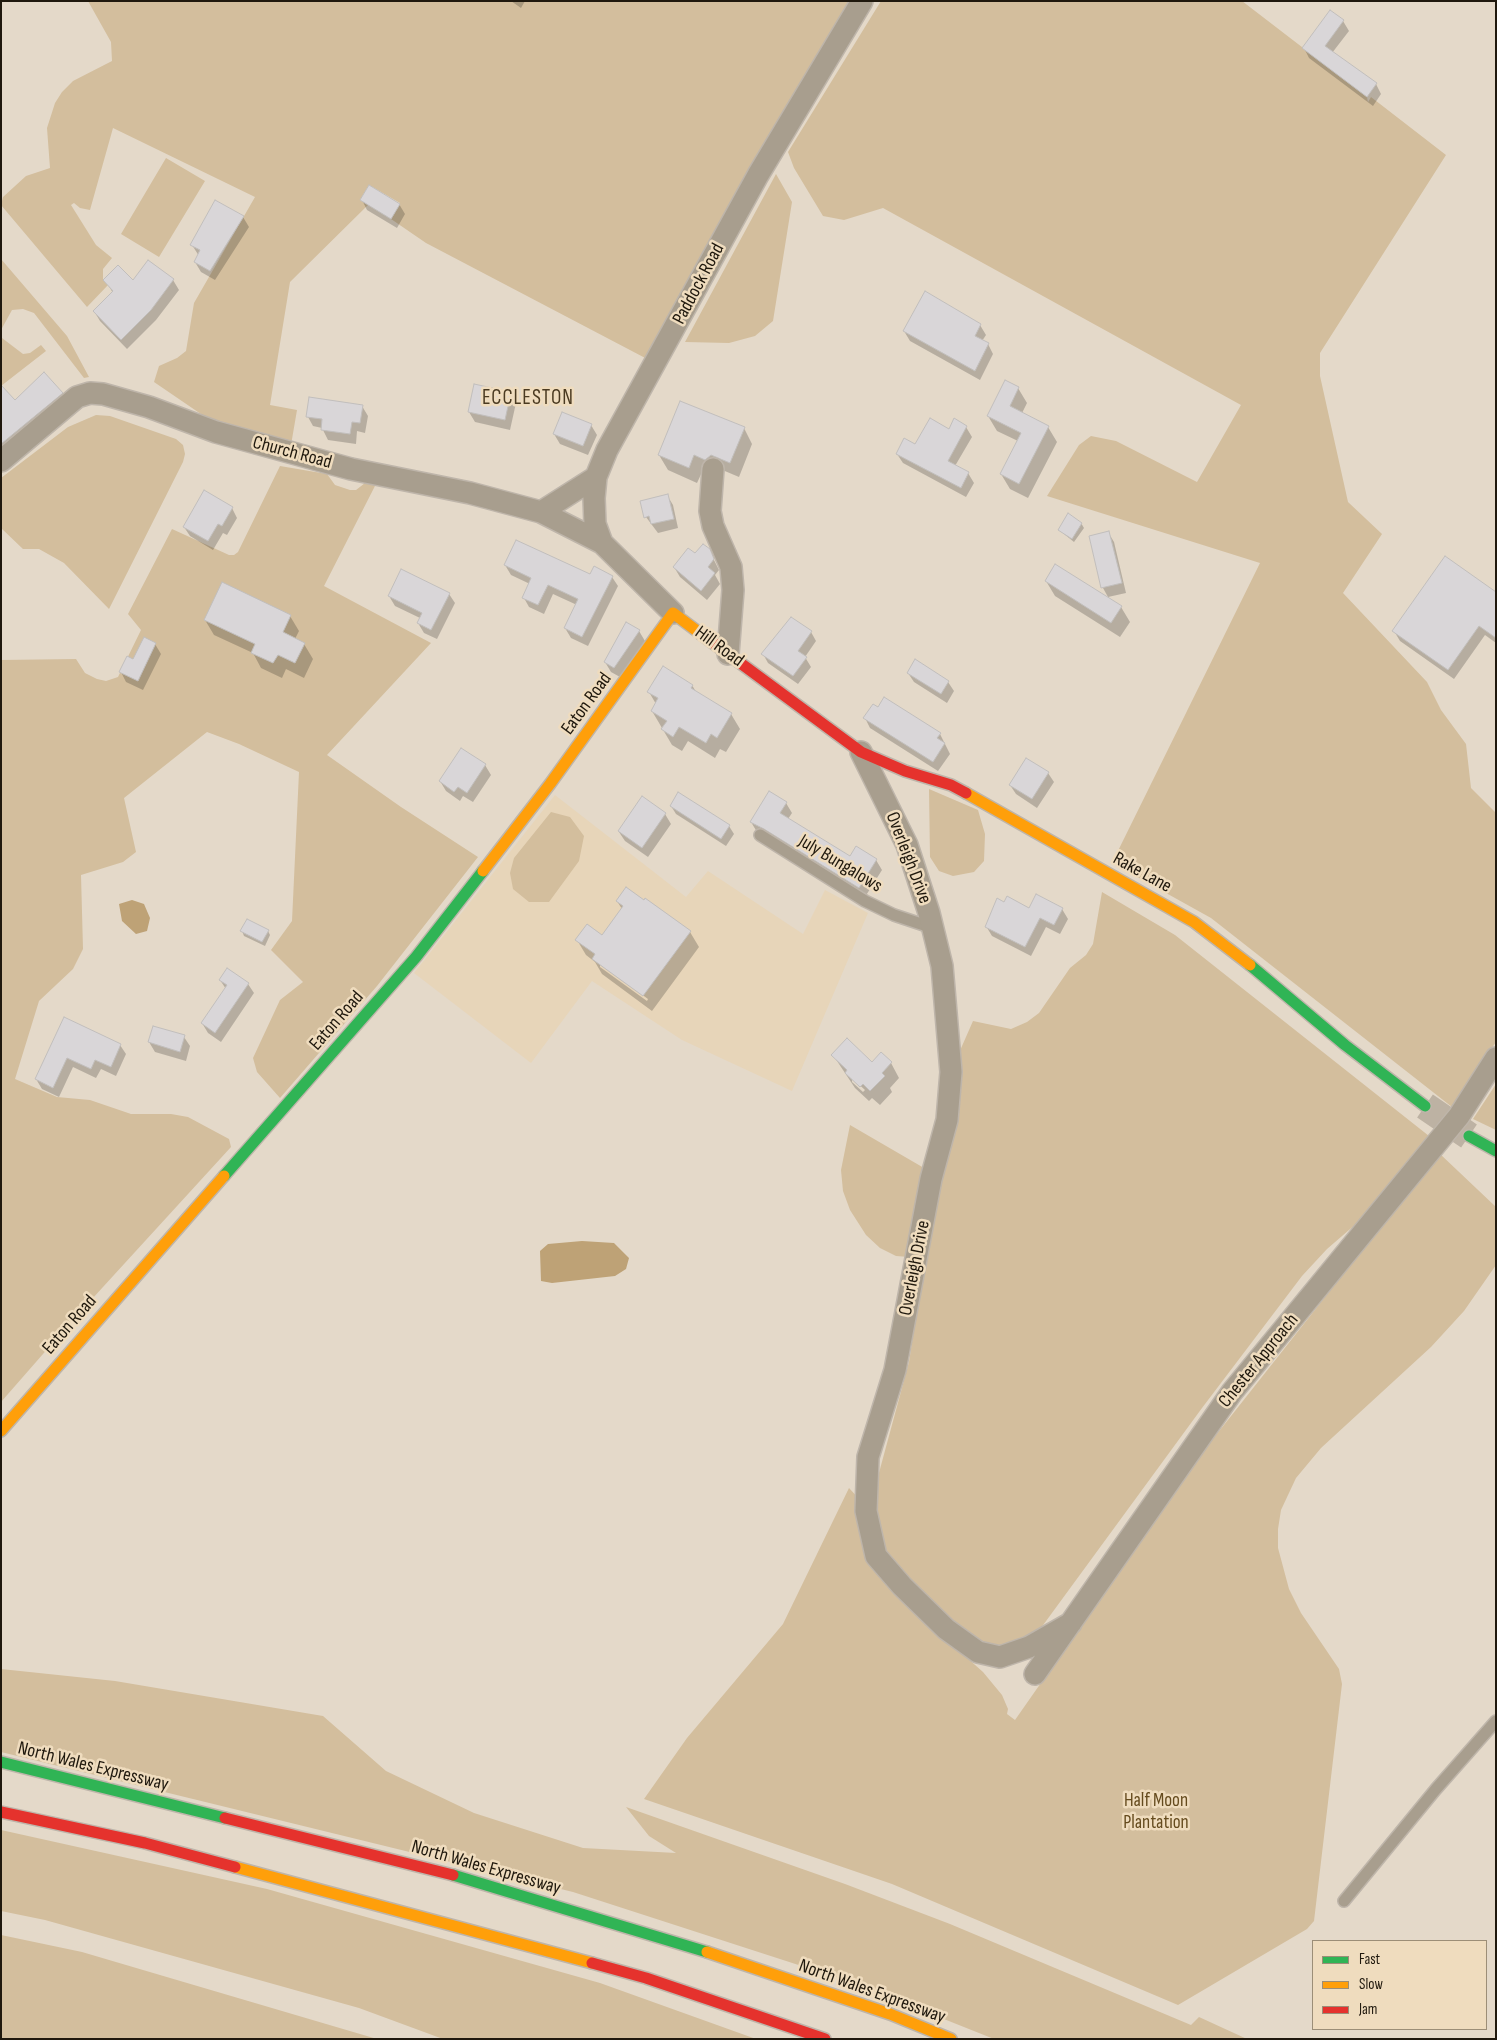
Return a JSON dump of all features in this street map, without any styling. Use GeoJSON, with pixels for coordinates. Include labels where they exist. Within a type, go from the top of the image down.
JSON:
{"type":"FeatureCollection","features":[{"type":"Feature","properties":{"kind":"main road","name":"Hill Road"},"geometry":{"type":"LineString","coordinates":[[673,613],[813,716]]}},
{"type":"Feature","properties":{"kind":"main road","name":"Eaton Road"},"geometry":{"type":"LineString","coordinates":[[1,1431],[416,957],[550,784],[673,613]]}},
{"type":"Feature","properties":{"kind":"main road","name":"Rake Lane"},"geometry":{"type":"LineString","coordinates":[[813,716],[860,752],[905,771],[951,785],[1194,922],[1345,1045],[1426,1106]]}},
{"type":"Feature","properties":{"kind":"main road"},"geometry":{"type":"LineString","coordinates":[[1469,1136],[1496,1151]]}},
{"type":"Feature","properties":{"kind":"main road","name":"North Wales Expressway"},"geometry":{"type":"LineString","coordinates":[[1,1762],[470,1879],[670,1940],[890,2014],[951,2039]]}},
{"type":"Feature","properties":{"kind":"main road"},"geometry":{"type":"LineString","coordinates":[[1,1812],[145,1843],[438,1920],[646,1978],[825,2039]]}},
{"type":"Feature","properties":{"kind":"street","name":"Paddock Road"},"geometry":{"type":"LineString","coordinates":[[630,572],[602,543],[595,524],[594,498],[596,477],[607,450],[758,175],[862,1]]}},
{"type":"Feature","properties":{"kind":"street","name":"Church Road"},"geometry":{"type":"LineString","coordinates":[[1,461],[78,397],[97,393],[143,405],[216,432],[350,469],[470,493],[541,512],[602,543]]}},
{"type":"Feature","properties":{"kind":"street"},"geometry":{"type":"LineString","coordinates":[[713,469],[710,511],[713,526],[731,567],[733,590],[728,654]]}},
{"type":"Feature","properties":{"kind":"street"},"geometry":{"type":"LineString","coordinates":[[541,512],[596,477]]}},
{"type":"Feature","properties":{"kind":"street","name":"Hill Road"},"geometry":{"type":"LineString","coordinates":[[630,572],[673,613]]}},
{"type":"Feature","properties":{"kind":"street","name":"Overleigh Drive"},"geometry":{"type":"LineString","coordinates":[[860,752],[907,845],[933,928],[942,966],[949,1029],[951,1072],[947,1120],[931,1179],[895,1370],[868,1457],[866,1511],[876,1556],[902,1586],[946,1629],[978,1652],[1000,1657],[1029,1647],[1071,1623]]}},
{"type":"Feature","properties":{"kind":"street","name":"Chester Approach"},"geometry":{"type":"LineString","coordinates":[[1035,1674],[1232,1392],[1459,1116],[1496,1058]]}},
{"type":"Feature","properties":{"kind":"lane","name":"July Bungalows"},"geometry":{"type":"LineString","coordinates":[[760,835],[865,901],[894,915],[933,928]]}},
{"type":"Feature","properties":{"kind":"lane"},"geometry":{"type":"LineString","coordinates":[[1344,1901],[1436,1788],[1496,1721]]}},
{"type":"Feature","properties":{"kind":"shaded area"},"geometry":{"type":"Polygon","coordinates":[[[555,795],[686,897],[708,871],[803,934],[825,890],[868,913],[792,1091],[682,1040],[592,981],[531,1063],[414,973],[555,795]]]}},
{"type":"Feature","properties":{"kind":"shaded area"},"geometry":{"type":"Polygon","coordinates":[[[132,900],[144,904],[150,918],[147,931],[136,934],[122,921],[119,904],[132,900]]]}},
{"type":"Feature","properties":{"kind":"shaded area"},"geometry":{"type":"Polygon","coordinates":[[[582,1241],[614,1243],[629,1258],[626,1269],[615,1276],[552,1283],[541,1281],[540,1251],[548,1244],[582,1241]]]}},
{"type":"Feature","properties":{"kind":"green space"},"geometry":{"type":"Polygon","coordinates":[[[88,1],[850,1],[779,120],[712,239],[649,360],[426,243],[391,219],[400,203],[369,185],[360,200],[368,205],[290,282],[270,405],[297,410],[291,445],[217,425],[154,382],[159,366],[177,358],[186,351],[194,303],[255,197],[113,128],[90,210],[80,208],[74,203],[71,205],[96,245],[112,258],[103,269],[103,280],[108,285],[87,307],[1,205],[3,197],[26,176],[50,168],[47,128],[55,103],[62,92],[73,81],[112,61],[111,42],[88,1]]]}},
{"type":"Feature","properties":{"kind":"green space"},"geometry":{"type":"Polygon","coordinates":[[[881,1],[1242,1],[1367,97],[1368,102],[1371,97],[1446,155],[1320,353],[1320,376],[1348,502],[1382,534],[1343,593],[1427,682],[1441,710],[1466,744],[1471,788],[1496,813],[1496,1042],[1452,1107],[1211,918],[1112,863],[1260,563],[1047,496],[1079,445],[1091,436],[1116,441],[1197,482],[1241,405],[883,208],[844,220],[823,216],[794,168],[788,152],[881,1]]]}},
{"type":"Feature","properties":{"kind":"green space"},"geometry":{"type":"Polygon","coordinates":[[[166,158],[205,181],[159,257],[121,234],[166,158]]]}},
{"type":"Feature","properties":{"kind":"green space"},"geometry":{"type":"Polygon","coordinates":[[[776,174],[792,202],[773,321],[755,336],[729,343],[685,342],[776,174]]]}},
{"type":"Feature","properties":{"kind":"green space"},"geometry":{"type":"Polygon","coordinates":[[[1,259],[67,336],[89,377],[84,378],[34,313],[23,309],[12,310],[1,330],[1,259]]]}},
{"type":"Feature","properties":{"kind":"green space"},"geometry":{"type":"Polygon","coordinates":[[[1,331],[2,338],[23,354],[30,353],[41,345],[46,351],[1,386],[1,331]]]}},
{"type":"Feature","properties":{"kind":"green space"},"geometry":{"type":"Polygon","coordinates":[[[96,415],[110,416],[176,439],[183,445],[185,454],[183,462],[109,609],[64,563],[39,549],[23,549],[1,528],[1,478],[68,427],[96,415]]]}},
{"type":"Feature","properties":{"kind":"green space"},"geometry":{"type":"Polygon","coordinates":[[[280,466],[327,474],[335,485],[350,490],[356,490],[365,483],[376,484],[324,586],[431,643],[327,755],[401,807],[478,857],[377,986],[280,1098],[257,1072],[253,1058],[280,1000],[303,982],[271,950],[292,921],[299,772],[239,744],[207,732],[124,798],[136,852],[123,862],[81,875],[83,949],[73,969],[39,1001],[15,1079],[57,1097],[90,1100],[131,1114],[171,1114],[188,1117],[229,1139],[231,1147],[71,1322],[1,1402],[1,660],[76,659],[85,673],[97,679],[106,681],[118,677],[141,630],[128,614],[172,529],[229,555],[234,555],[238,552],[280,466]]]}},
{"type":"Feature","properties":{"kind":"green space"},"geometry":{"type":"Polygon","coordinates":[[[929,789],[978,810],[985,834],[984,861],[974,872],[953,876],[939,871],[930,857],[929,789]]]}},
{"type":"Feature","properties":{"kind":"green space"},"geometry":{"type":"Polygon","coordinates":[[[551,812],[570,817],[584,836],[579,861],[549,902],[529,902],[513,889],[510,873],[514,858],[551,812]]]}},
{"type":"Feature","properties":{"kind":"green space"},"geometry":{"type":"Polygon","coordinates":[[[1102,892],[1175,935],[1429,1136],[1371,1211],[1327,1249],[1302,1276],[1202,1408],[1019,1658],[963,1637],[888,1556],[879,1533],[873,1495],[909,1362],[955,1062],[973,1021],[1011,1029],[1027,1022],[1039,1013],[1070,968],[1086,955],[1093,944],[1102,892]]]}},
{"type":"Feature","properties":{"kind":"green space"},"geometry":{"type":"Polygon","coordinates":[[[1496,1084],[1496,1130],[1473,1119],[1496,1084]]]}},
{"type":"Feature","properties":{"kind":"green space"},"geometry":{"type":"Polygon","coordinates":[[[850,1125],[924,1168],[909,1257],[896,1256],[880,1248],[866,1235],[850,1210],[843,1191],[841,1170],[850,1125]]]}},
{"type":"Feature","properties":{"kind":"green space","name":"Half Moon Plantation"},"geometry":{"type":"Polygon","coordinates":[[[1439,1153],[1496,1207],[1496,1265],[1464,1311],[1431,1347],[1321,1448],[1296,1478],[1281,1510],[1278,1548],[1289,1589],[1301,1613],[1339,1669],[1342,1684],[1314,1921],[1307,1929],[1178,2005],[892,1884],[644,1799],[687,1738],[783,1624],[849,1488],[861,1501],[912,1609],[983,1672],[1002,1695],[1008,1709],[1007,1714],[1015,1720],[1201,1454],[1439,1153]]]}},
{"type":"Feature","properties":{"kind":"green space"},"geometry":{"type":"Polygon","coordinates":[[[1,1669],[115,1681],[323,1716],[386,1771],[474,1813],[583,1848],[676,1853],[649,1836],[626,1807],[845,1884],[950,1924],[1191,2025],[1199,2017],[1247,2039],[994,2039],[851,1982],[573,1892],[1,1752],[1,1669]]]}},
{"type":"Feature","properties":{"kind":"green space"},"geometry":{"type":"Polygon","coordinates":[[[1,1830],[267,1889],[600,1983],[756,2039],[443,2039],[359,2008],[45,1920],[1,1911],[1,1830]]]}},
{"type":"Feature","properties":{"kind":"green space"},"geometry":{"type":"Polygon","coordinates":[[[1,1935],[82,1952],[377,2039],[1,2039],[1,1935]]]}},
{"type":"Feature","properties":{"kind":"building"},"geometry":{"type":"Polygon","coordinates":[[[1330,10],[1344,20],[1325,46],[1377,83],[1367,97],[1302,48],[1330,10]]]}},
{"type":"Feature","properties":{"kind":"building"},"geometry":{"type":"Polygon","coordinates":[[[369,185],[400,204],[391,219],[360,200],[369,185]]]}},
{"type":"Feature","properties":{"kind":"building"},"geometry":{"type":"Polygon","coordinates":[[[215,200],[244,216],[210,271],[194,262],[200,250],[190,245],[215,200]]]}},
{"type":"Feature","properties":{"kind":"building"},"geometry":{"type":"Polygon","coordinates":[[[148,260],[174,279],[151,310],[121,340],[93,311],[113,291],[103,280],[118,265],[133,280],[148,260]]]}},
{"type":"Feature","properties":{"kind":"building"},"geometry":{"type":"Polygon","coordinates":[[[925,291],[981,324],[975,336],[989,343],[975,371],[903,331],[925,291]]]}},
{"type":"Feature","properties":{"kind":"building"},"geometry":{"type":"Polygon","coordinates":[[[44,372],[63,393],[1,444],[1,385],[15,400],[44,372]]]}},
{"type":"Feature","properties":{"kind":"building"},"geometry":{"type":"Polygon","coordinates":[[[1005,380],[1019,387],[1010,406],[1049,426],[1019,484],[1000,474],[1021,433],[987,416],[1005,380]]]}},
{"type":"Feature","properties":{"kind":"building"},"geometry":{"type":"Polygon","coordinates":[[[474,384],[511,392],[505,420],[468,412],[474,384]]]}},
{"type":"Feature","properties":{"kind":"building"},"geometry":{"type":"Polygon","coordinates":[[[309,397],[363,405],[360,423],[352,422],[350,434],[321,430],[322,419],[306,417],[309,397]]]}},
{"type":"Feature","properties":{"kind":"building"},"geometry":{"type":"Polygon","coordinates":[[[680,401],[745,427],[730,463],[711,455],[705,460],[694,455],[689,468],[658,455],[680,401]]]}},
{"type":"Feature","properties":{"kind":"building"},"geometry":{"type":"Polygon","coordinates":[[[562,412],[592,424],[583,446],[553,434],[562,412]]]}},
{"type":"Feature","properties":{"kind":"building"},"geometry":{"type":"Polygon","coordinates":[[[930,418],[949,429],[954,418],[967,426],[948,461],[969,472],[961,488],[896,454],[904,438],[915,444],[930,418]]]}},
{"type":"Feature","properties":{"kind":"building"},"geometry":{"type":"Polygon","coordinates":[[[204,490],[233,507],[222,526],[218,524],[208,541],[183,527],[204,490]]]}},
{"type":"Feature","properties":{"kind":"building"},"geometry":{"type":"Polygon","coordinates":[[[668,494],[674,519],[651,524],[649,516],[644,518],[640,501],[668,494]]]}},
{"type":"Feature","properties":{"kind":"building"},"geometry":{"type":"Polygon","coordinates":[[[1068,513],[1082,523],[1072,539],[1058,530],[1068,513]]]}},
{"type":"Feature","properties":{"kind":"building"},"geometry":{"type":"Polygon","coordinates":[[[1109,531],[1122,583],[1101,588],[1089,536],[1109,531]]]}},
{"type":"Feature","properties":{"kind":"building"},"geometry":{"type":"Polygon","coordinates":[[[516,540],[590,574],[594,566],[613,576],[582,637],[564,628],[578,599],[548,585],[538,605],[522,598],[531,578],[504,565],[516,540]]]}},
{"type":"Feature","properties":{"kind":"building"},"geometry":{"type":"Polygon","coordinates":[[[703,544],[710,549],[714,559],[708,567],[715,573],[701,591],[673,567],[688,548],[695,553],[703,544]]]}},
{"type":"Feature","properties":{"kind":"building"},"geometry":{"type":"Polygon","coordinates":[[[1445,556],[1496,592],[1496,638],[1479,626],[1448,670],[1392,631],[1445,556]]]}},
{"type":"Feature","properties":{"kind":"building"},"geometry":{"type":"Polygon","coordinates":[[[1055,564],[1122,606],[1111,623],[1045,581],[1055,564]]]}},
{"type":"Feature","properties":{"kind":"building"},"geometry":{"type":"Polygon","coordinates":[[[401,569],[450,593],[431,630],[417,623],[422,613],[388,596],[401,569]]]}},
{"type":"Feature","properties":{"kind":"building"},"geometry":{"type":"Polygon","coordinates":[[[222,582],[291,615],[283,632],[305,643],[295,663],[278,655],[273,663],[251,653],[255,644],[204,620],[222,582]]]}},
{"type":"Feature","properties":{"kind":"building"},"geometry":{"type":"Polygon","coordinates":[[[791,617],[812,631],[798,651],[807,657],[793,676],[761,654],[791,617]]]}},
{"type":"Feature","properties":{"kind":"building"},"geometry":{"type":"Polygon","coordinates":[[[626,622],[640,630],[614,668],[604,662],[626,622]]]}},
{"type":"Feature","properties":{"kind":"building"},"geometry":{"type":"Polygon","coordinates":[[[144,637],[156,643],[138,681],[119,672],[127,656],[133,659],[144,637]]]}},
{"type":"Feature","properties":{"kind":"building"},"geometry":{"type":"Polygon","coordinates":[[[915,659],[949,681],[941,694],[907,673],[915,659]]]}},
{"type":"Feature","properties":{"kind":"building"},"geometry":{"type":"Polygon","coordinates":[[[663,666],[693,685],[691,688],[732,713],[717,738],[711,734],[706,743],[679,727],[673,737],[661,729],[667,721],[651,711],[658,698],[647,692],[663,666]]]}},
{"type":"Feature","properties":{"kind":"building"},"geometry":{"type":"Polygon","coordinates":[[[884,697],[941,733],[937,738],[945,743],[933,762],[863,718],[873,704],[878,707],[884,697]]]}},
{"type":"Feature","properties":{"kind":"building"},"geometry":{"type":"Polygon","coordinates":[[[461,748],[486,764],[467,793],[458,787],[454,792],[439,781],[461,748]]]}},
{"type":"Feature","properties":{"kind":"building"},"geometry":{"type":"Polygon","coordinates":[[[1026,758],[1049,772],[1032,799],[1009,785],[1026,758]]]}},
{"type":"Feature","properties":{"kind":"building"},"geometry":{"type":"Polygon","coordinates":[[[769,791],[787,802],[780,813],[850,856],[856,846],[877,859],[859,888],[750,822],[769,791]]]}},
{"type":"Feature","properties":{"kind":"building"},"geometry":{"type":"Polygon","coordinates":[[[678,792],[730,825],[721,839],[670,806],[678,792]]]}},
{"type":"Feature","properties":{"kind":"building"},"geometry":{"type":"Polygon","coordinates":[[[642,796],[666,813],[642,848],[618,831],[642,796]]]}},
{"type":"Feature","properties":{"kind":"building"},"geometry":{"type":"Polygon","coordinates":[[[626,887],[644,900],[645,898],[691,931],[643,996],[592,959],[595,954],[575,940],[587,924],[602,935],[623,906],[616,901],[626,887]]]}},
{"type":"Feature","properties":{"kind":"building"},"geometry":{"type":"Polygon","coordinates":[[[1036,894],[1063,908],[1054,925],[1040,918],[1025,947],[985,927],[997,898],[1004,902],[1007,896],[1029,908],[1036,894]]]}},
{"type":"Feature","properties":{"kind":"building"},"geometry":{"type":"Polygon","coordinates":[[[247,919],[269,930],[262,942],[240,931],[247,919]]]}},
{"type":"Feature","properties":{"kind":"building"},"geometry":{"type":"Polygon","coordinates":[[[227,968],[249,983],[215,1033],[201,1023],[227,985],[219,980],[227,968]]]}},
{"type":"Feature","properties":{"kind":"building"},"geometry":{"type":"Polygon","coordinates":[[[64,1017],[121,1044],[111,1067],[95,1060],[91,1069],[67,1058],[53,1088],[35,1079],[64,1017]]]}},
{"type":"Feature","properties":{"kind":"building"},"geometry":{"type":"Polygon","coordinates":[[[153,1026],[185,1035],[180,1052],[148,1042],[153,1026]]]}},
{"type":"Feature","properties":{"kind":"building"},"geometry":{"type":"Polygon","coordinates":[[[847,1038],[872,1062],[881,1052],[892,1062],[882,1073],[885,1076],[870,1091],[863,1084],[860,1087],[845,1073],[847,1070],[831,1055],[847,1038]]]}},
{"type":"Feature","properties":{"kind":"tunnel"},"geometry":{"type":"LineString","coordinates":[[1425,1106],[1469,1136]]}},
{"type":"Feature","properties":{"kind":"traffic: fast"},"geometry":{"type":"LineString","coordinates":[[224,1176],[416,957],[483,871]]}},
{"type":"Feature","properties":{"kind":"traffic: fast"},"geometry":{"type":"LineString","coordinates":[[1250,965],[1345,1045],[1425,1106]]}},
{"type":"Feature","properties":{"kind":"traffic: fast"},"geometry":{"type":"LineString","coordinates":[[1469,1136],[1496,1151]]}},
{"type":"Feature","properties":{"kind":"traffic: fast"},"geometry":{"type":"LineString","coordinates":[[1,1762],[225,1818]]}},
{"type":"Feature","properties":{"kind":"traffic: fast"},"geometry":{"type":"LineString","coordinates":[[453,1875],[707,1952]]}},
{"type":"Feature","properties":{"kind":"traffic: slow"},"geometry":{"type":"LineString","coordinates":[[483,871],[550,784],[673,613],[701,634]]}},
{"type":"Feature","properties":{"kind":"traffic: slow"},"geometry":{"type":"LineString","coordinates":[[966,793],[1194,922],[1250,965]]}},
{"type":"Feature","properties":{"kind":"traffic: slow"},"geometry":{"type":"LineString","coordinates":[[1,1431],[224,1176]]}},
{"type":"Feature","properties":{"kind":"traffic: slow"},"geometry":{"type":"LineString","coordinates":[[235,1867],[592,1963]]}},
{"type":"Feature","properties":{"kind":"traffic: slow"},"geometry":{"type":"LineString","coordinates":[[707,1952],[890,2014],[951,2039]]}},
{"type":"Feature","properties":{"kind":"traffic: jam"},"geometry":{"type":"LineString","coordinates":[[701,634],[861,752],[905,771],[951,785],[966,793]]}},
{"type":"Feature","properties":{"kind":"traffic: jam"},"geometry":{"type":"LineString","coordinates":[[1,1812],[145,1843],[235,1867]]}},
{"type":"Feature","properties":{"kind":"traffic: jam"},"geometry":{"type":"LineString","coordinates":[[225,1818],[453,1875]]}},
{"type":"Feature","properties":{"kind":"traffic: jam"},"geometry":{"type":"LineString","coordinates":[[592,1963],[646,1978],[825,2039]]}},
{"type":"Feature","properties":{"kind":"district","name":"ECCLESTON"},"geometry":{"type":"Point","coordinates":[528,399]}}]}
